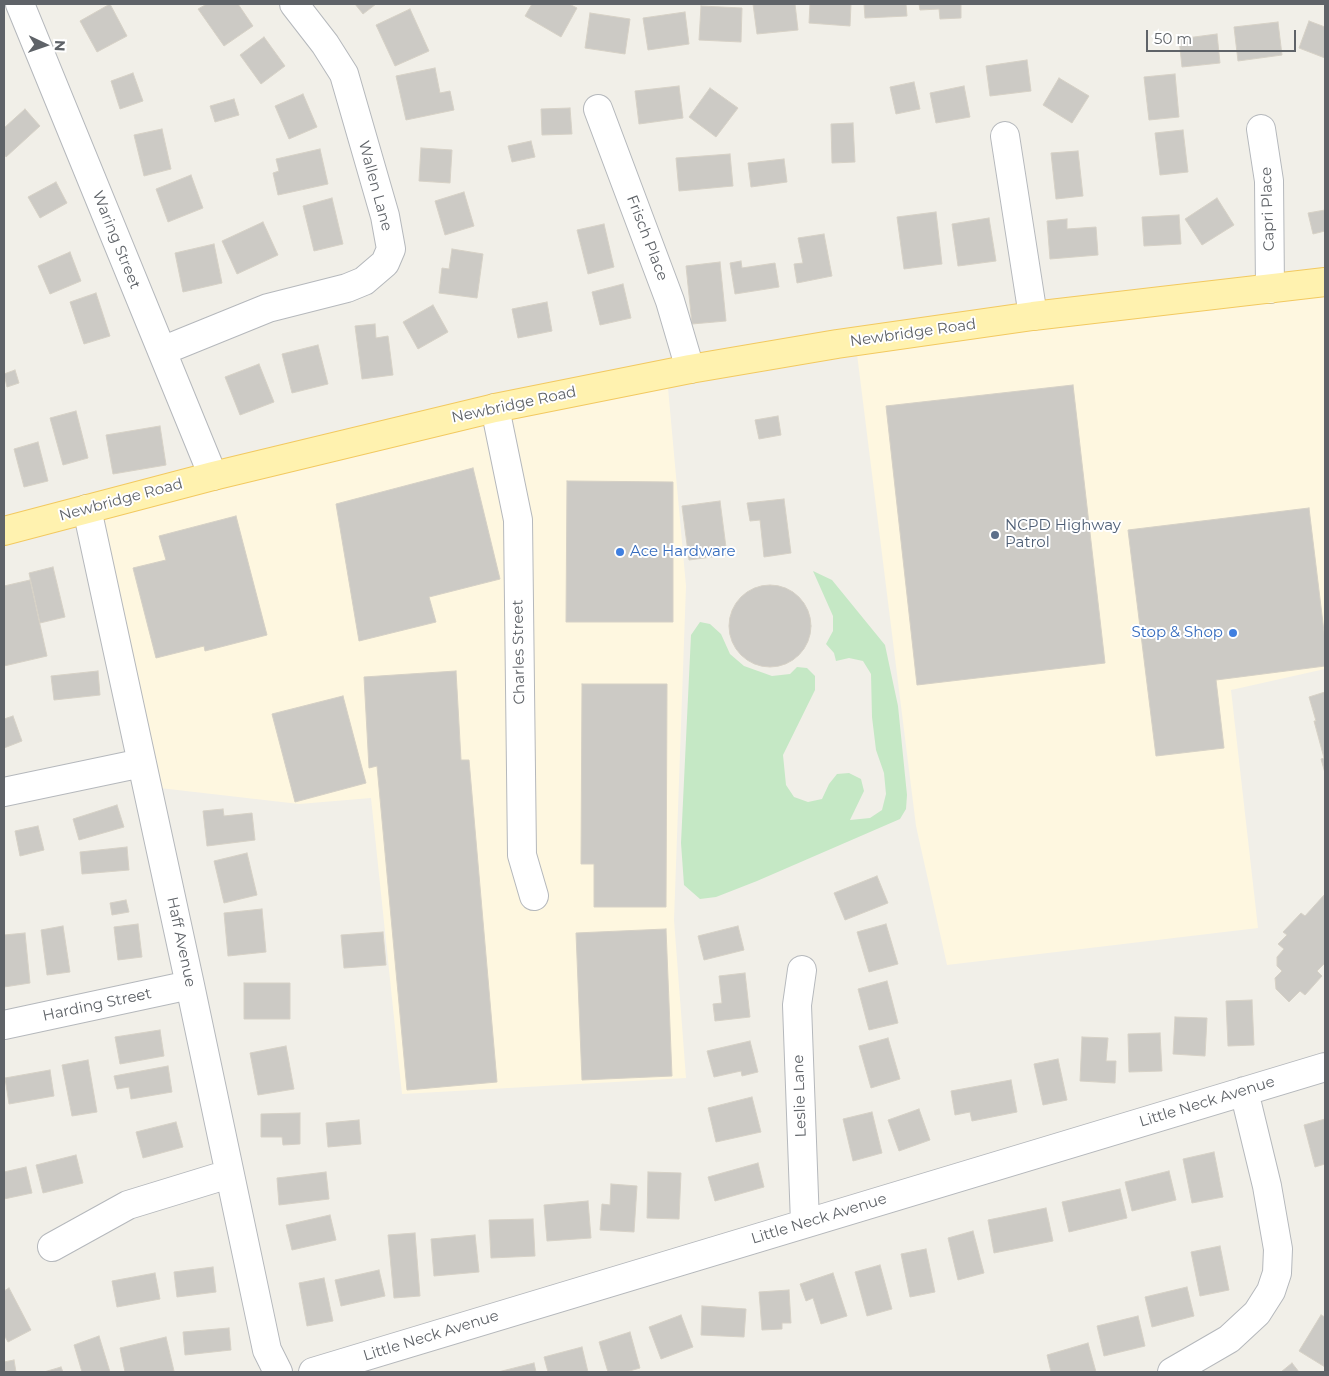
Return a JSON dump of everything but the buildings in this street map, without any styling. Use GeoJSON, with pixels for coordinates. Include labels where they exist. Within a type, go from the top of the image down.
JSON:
{"type":"FeatureCollection","features":[{"type":"Feature","properties":{"kind":"main road","name":"Newbridge Road"},"geometry":{"type":"LineString","coordinates":[[4,531],[213,476],[495,408],[690,369],[837,344],[1033,316],[1325,282]]}},
{"type":"Feature","properties":{"kind":"street","name":"Waring Street"},"geometry":{"type":"LineString","coordinates":[[20,4],[213,476]]}},
{"type":"Feature","properties":{"kind":"street","name":"Wallen Lane"},"geometry":{"type":"LineString","coordinates":[[162,351],[268,308],[347,288],[364,281],[385,263],[391,249],[385,216],[344,74],[325,44],[294,4]]}},
{"type":"Feature","properties":{"kind":"street","name":"Frisch Place"},"geometry":{"type":"LineString","coordinates":[[598,109],[670,301],[690,369]]}},
{"type":"Feature","properties":{"kind":"street","name":"Capri Place"},"geometry":{"type":"LineString","coordinates":[[1260,129],[1269,180],[1270,289]]}},
{"type":"Feature","properties":{"kind":"street"},"geometry":{"type":"LineString","coordinates":[[1005,136],[1033,316]]}},
{"type":"Feature","properties":{"kind":"street","name":"Charles Street"},"geometry":{"type":"LineString","coordinates":[[495,408],[518,520],[522,855],[534,896]]}},
{"type":"Feature","properties":{"kind":"street","name":"Haff Avenue"},"geometry":{"type":"LineString","coordinates":[[87,509],[267,1350],[278,1372]]}},
{"type":"Feature","properties":{"kind":"street"},"geometry":{"type":"LineString","coordinates":[[4,792],[142,763]]}},
{"type":"Feature","properties":{"kind":"street","name":"Leslie Lane"},"geometry":{"type":"LineString","coordinates":[[802,970],[797,1005],[805,1223]]}},
{"type":"Feature","properties":{"kind":"street","name":"Harding Street"},"geometry":{"type":"LineString","coordinates":[[4,1025],[190,986]]}},
{"type":"Feature","properties":{"kind":"street","name":"Little Neck Avenue"},"geometry":{"type":"LineString","coordinates":[[312,1372],[1325,1066]]}},
{"type":"Feature","properties":{"kind":"street"},"geometry":{"type":"LineString","coordinates":[[1172,1372],[1229,1340],[1257,1314],[1271,1291],[1277,1273],[1278,1249],[1267,1186],[1244,1091]]}},
{"type":"Feature","properties":{"kind":"street"},"geometry":{"type":"LineString","coordinates":[[52,1247],[128,1205],[229,1174]]}},
{"type":"Feature","properties":{"kind":"shaded area"},"geometry":{"type":"Polygon","coordinates":[[[1325,284],[1325,669],[1231,690],[1258,928],[947,965],[916,826],[856,346],[1325,284]]]}},
{"type":"Feature","properties":{"kind":"shaded area"},"geometry":{"type":"Polygon","coordinates":[[[667,377],[686,586],[674,920],[686,1078],[402,1094],[371,798],[299,804],[151,787],[91,513],[667,377]]]}},
{"type":"Feature","properties":{"kind":"green space"},"geometry":{"type":"Polygon","coordinates":[[[813,571],[832,580],[885,645],[898,706],[907,795],[906,809],[900,819],[757,881],[716,897],[700,899],[684,885],[681,843],[691,635],[700,622],[710,624],[721,634],[730,654],[744,666],[772,676],[790,674],[797,667],[807,668],[815,676],[815,690],[783,755],[786,785],[794,797],[808,802],[822,799],[829,784],[837,774],[849,773],[861,779],[864,791],[850,820],[870,818],[882,810],[886,794],[884,773],[876,750],[872,717],[871,674],[863,661],[849,658],[836,661],[834,653],[826,644],[833,631],[833,616],[813,571]]]}},
{"type":"Feature","properties":{"kind":"place","name":"NCPD Highway Patrol"},"geometry":{"type":"Point","coordinates":[995,535]}},
{"type":"Feature","properties":{"kind":"place","name":"Ace Hardware"},"geometry":{"type":"Point","coordinates":[620,552]}},
{"type":"Feature","properties":{"kind":"place","name":"Stop & Shop"},"geometry":{"type":"Point","coordinates":[1233,633]}}]}
